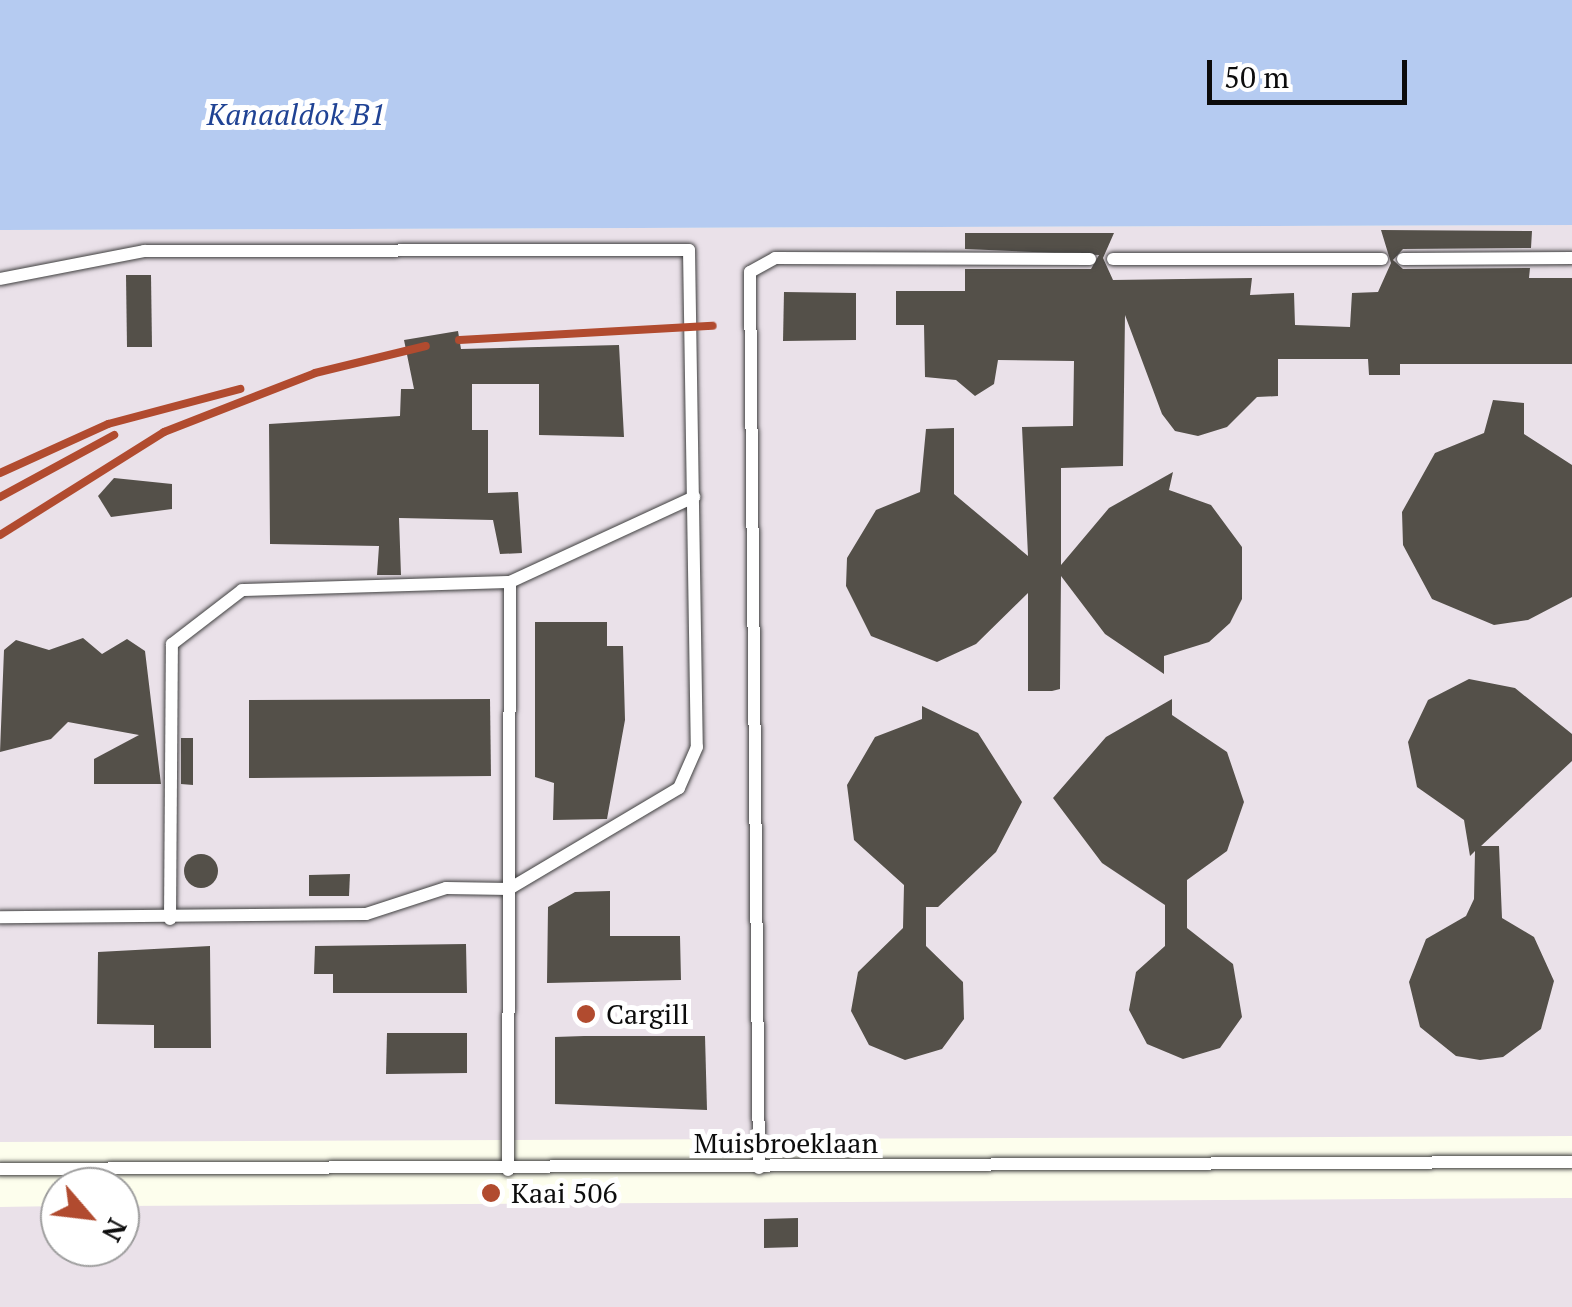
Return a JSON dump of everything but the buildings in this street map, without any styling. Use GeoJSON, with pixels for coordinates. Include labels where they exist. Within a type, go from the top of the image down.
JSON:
{"type":"FeatureCollection","features":[{"type":"Feature","properties":{"kind":"lane"},"geometry":{"type":"LineString","coordinates":[[0,279],[144,251],[689,250],[694,497],[693,770],[660,801],[509,889],[446,888],[366,914],[0,918]]}},
{"type":"Feature","properties":{"kind":"lane"},"geometry":{"type":"LineString","coordinates":[[759,1168],[750,272],[775,258],[1090,259]]}},
{"type":"Feature","properties":{"kind":"lane"},"geometry":{"type":"LineString","coordinates":[[1403,259],[1572,258]]}},
{"type":"Feature","properties":{"kind":"lane"},"geometry":{"type":"LineString","coordinates":[[1113,259],[1382,259]]}},
{"type":"Feature","properties":{"kind":"lane"},"geometry":{"type":"LineString","coordinates":[[170,919],[172,644],[242,590],[510,582],[694,497]]}},
{"type":"Feature","properties":{"kind":"lane"},"geometry":{"type":"LineString","coordinates":[[508,1170],[510,582]]}},
{"type":"Feature","properties":{"kind":"lane","name":"Muisbroeklaan"},"geometry":{"type":"LineString","coordinates":[[0,1169],[508,1170],[1572,1162]]}},
{"type":"Feature","properties":{"kind":"shaded area"},"geometry":{"type":"Polygon","coordinates":[[[1572,225],[1572,1136],[0,1142],[0,230],[1572,225]]]}},
{"type":"Feature","properties":{"kind":"shaded area"},"geometry":{"type":"Polygon","coordinates":[[[1572,1198],[1572,1307],[0,1307],[0,1207],[40,1206],[40,1267],[140,1267],[140,1206],[1572,1198]]]}},
{"type":"Feature","properties":{"kind":"water","name":"Kanaaldok B1"},"geometry":{"type":"Polygon","coordinates":[[[0,0],[1572,0],[1572,225],[0,230],[0,0]]]}},
{"type":"Feature","properties":{"kind":"railway"},"geometry":{"type":"LineString","coordinates":[[459,340],[713,326]]}},
{"type":"Feature","properties":{"kind":"railway"},"geometry":{"type":"LineString","coordinates":[[0,535],[164,432],[315,373],[426,346]]}},
{"type":"Feature","properties":{"kind":"railway"},"geometry":{"type":"LineString","coordinates":[[0,473],[108,424],[240,389]]}},
{"type":"Feature","properties":{"kind":"railway"},"geometry":{"type":"LineString","coordinates":[[0,497],[114,435]]}},
{"type":"Feature","properties":{"kind":"place","name":"Cargill"},"geometry":{"type":"Point","coordinates":[586,1014]}},
{"type":"Feature","properties":{"kind":"place","name":"Kaai 506"},"geometry":{"type":"Point","coordinates":[491,1193]}}]}
